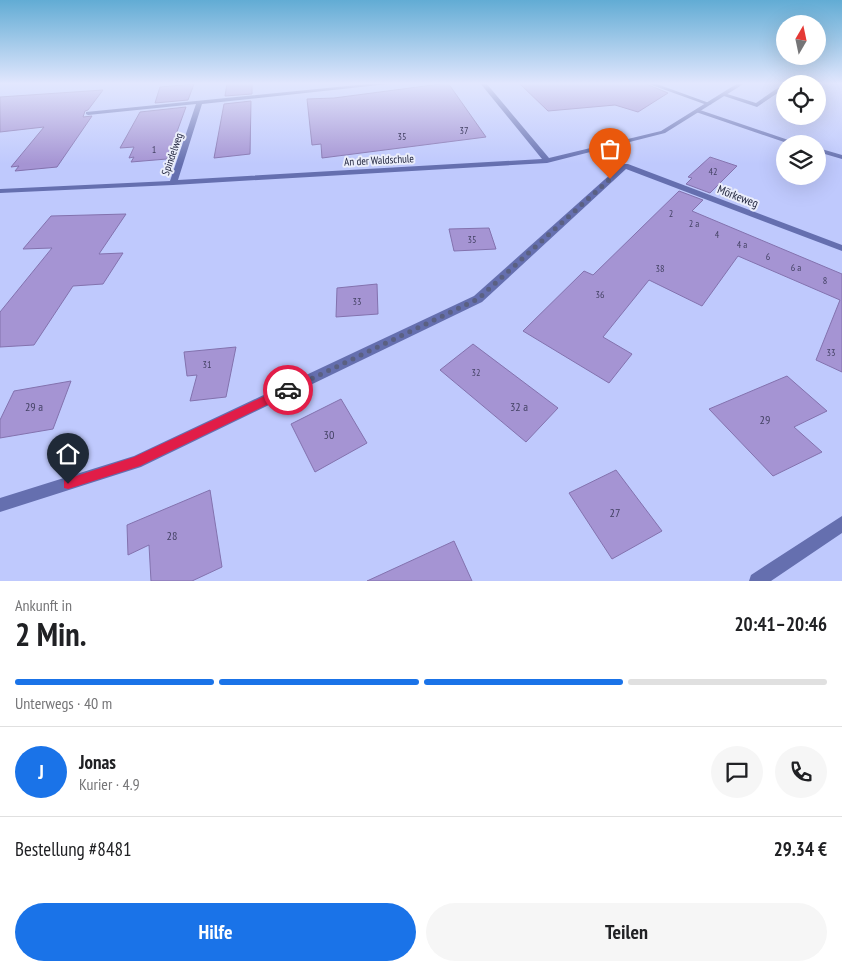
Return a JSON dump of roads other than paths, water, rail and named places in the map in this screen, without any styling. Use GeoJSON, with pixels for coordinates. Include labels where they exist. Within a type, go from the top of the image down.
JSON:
{"type":"FeatureCollection","features":[{"type":"Feature","properties":{"kind":"street"},"geometry":{"type":"LineString","coordinates":[[88,113],[117,110]]}},
{"type":"Feature","properties":{"kind":"street","name":"Spindelweg"},"geometry":{"type":"LineString","coordinates":[[172,183],[197,110]]}},
{"type":"Feature","properties":{"kind":"street"},"geometry":{"type":"LineString","coordinates":[[505,110],[547,161]]}},
{"type":"Feature","properties":{"kind":"street"},"geometry":{"type":"LineString","coordinates":[[698,111],[776,137]]}},
{"type":"Feature","properties":{"kind":"street","name":"An der Waldschule"},"geometry":{"type":"LineString","coordinates":[[0,191],[547,161],[664,132],[698,111]]}},
{"type":"Feature","properties":{"kind":"street"},"geometry":{"type":"LineString","coordinates":[[826,152],[842,157]]}},
{"type":"Feature","properties":{"kind":"street","name":"Mörkeweg"},"geometry":{"type":"LineString","coordinates":[[0,505],[136,462],[478,299],[625,166],[842,248]]}},
{"type":"Feature","properties":{"kind":"street"},"geometry":{"type":"LineString","coordinates":[[757,581],[842,524]]}}]}
